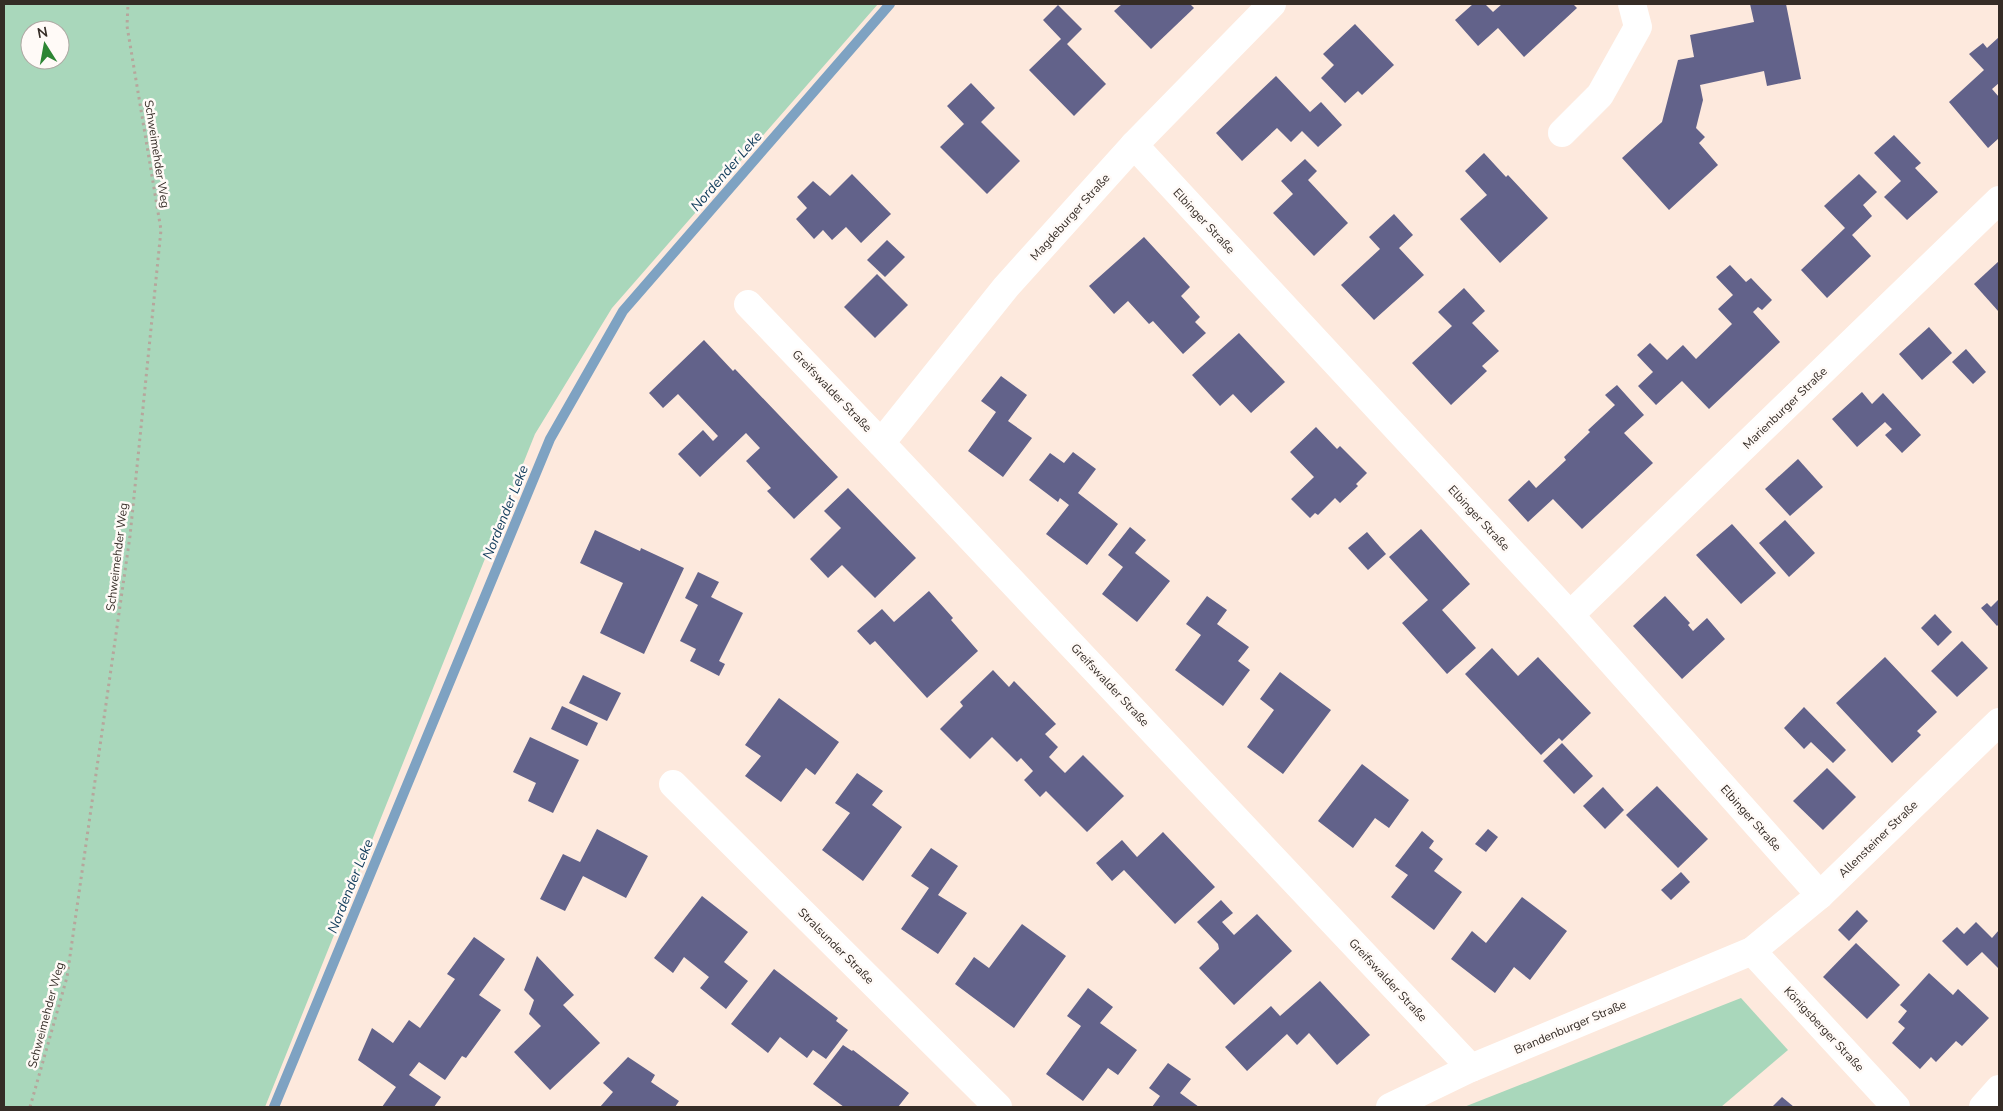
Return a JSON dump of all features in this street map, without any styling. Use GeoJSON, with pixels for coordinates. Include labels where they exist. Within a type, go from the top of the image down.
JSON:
{"type":"FeatureCollection","features":[{"type":"Feature","properties":{"kind":"street","name":"Magdeburger Straße"},"geometry":{"type":"LineString","coordinates":[[881,443],[1006,287],[1134,145],[1272,4]]}},
{"type":"Feature","properties":{"kind":"street"},"geometry":{"type":"LineString","coordinates":[[1562,133],[1600,95],[1638,27],[1632,4]]}},
{"type":"Feature","properties":{"kind":"street","name":"Elbinger Straße"},"geometry":{"type":"LineString","coordinates":[[1134,145],[1570,615],[1820,894]]}},
{"type":"Feature","properties":{"kind":"street","name":"Marienburger Straße"},"geometry":{"type":"LineString","coordinates":[[1570,615],[1999,200]]}},
{"type":"Feature","properties":{"kind":"street","name":"Greifswalder Straße"},"geometry":{"type":"LineString","coordinates":[[748,304],[1471,1068]]}},
{"type":"Feature","properties":{"kind":"street","name":"Allensteiner Straße"},"geometry":{"type":"LineString","coordinates":[[1752,951],[1820,894],[1999,722]]}},
{"type":"Feature","properties":{"kind":"street","name":"Stralsunder Straße"},"geometry":{"type":"LineString","coordinates":[[673,784],[998,1107]]}},
{"type":"Feature","properties":{"kind":"street","name":"Brandenburger Straße"},"geometry":{"type":"LineString","coordinates":[[1390,1107],[1471,1068],[1752,951]]}},
{"type":"Feature","properties":{"kind":"street","name":"Königsberger Straße"},"geometry":{"type":"LineString","coordinates":[[1752,951],[1896,1107]]}},
{"type":"Feature","properties":{"kind":"street"},"geometry":{"type":"LineString","coordinates":[[1983,1107],[1999,1089]]}},
{"type":"Feature","properties":{"kind":"path","name":"Schweimehder Weg"},"geometry":{"type":"LineString","coordinates":[[30,1107],[67,978],[130,536],[161,230],[126,26],[128,4]]}},
{"type":"Feature","properties":{"kind":"green space"},"geometry":{"type":"Polygon","coordinates":[[[4,4],[878,4],[612,308],[535,434],[265,1107],[4,1107],[4,4]]]}},
{"type":"Feature","properties":{"kind":"green space"},"geometry":{"type":"Polygon","coordinates":[[[1741,998],[1788,1050],[1721,1107],[1464,1107],[1741,998]]]}},
{"type":"Feature","properties":{"kind":"building"},"geometry":{"type":"Polygon","coordinates":[[[1122,4],[1190,4],[1194,8],[1151,49],[1114,11],[1122,4]]]}},
{"type":"Feature","properties":{"kind":"building"},"geometry":{"type":"Polygon","coordinates":[[[1473,4],[1485,4],[1493,12],[1502,4],[1573,4],[1577,8],[1524,57],[1498,28],[1478,46],[1455,20],[1473,4]]]}},
{"type":"Feature","properties":{"kind":"building"},"geometry":{"type":"Polygon","coordinates":[[[1750,4],[1786,4],[1801,79],[1767,86],[1764,71],[1700,85],[1703,100],[1696,128],[1705,137],[1699,143],[1718,165],[1669,210],[1622,158],[1662,122],[1678,60],[1694,57],[1690,35],[1754,22],[1750,4]]]}},
{"type":"Feature","properties":{"kind":"building"},"geometry":{"type":"Polygon","coordinates":[[[1058,5],[1082,29],[1067,44],[1106,84],[1074,116],[1029,70],[1061,39],[1043,20],[1058,5]]]}},
{"type":"Feature","properties":{"kind":"building"},"geometry":{"type":"Polygon","coordinates":[[[1355,24],[1394,65],[1362,95],[1358,91],[1345,103],[1321,78],[1334,65],[1323,54],[1355,24]]]}},
{"type":"Feature","properties":{"kind":"building"},"geometry":{"type":"Polygon","coordinates":[[[1999,37],[1999,83],[1992,89],[1999,97],[1999,138],[1988,148],[1949,102],[1984,70],[1969,54],[1983,43],[1987,48],[1999,37]]]}},
{"type":"Feature","properties":{"kind":"building"},"geometry":{"type":"Polygon","coordinates":[[[1276,76],[1310,112],[1321,102],[1342,125],[1318,147],[1302,131],[1291,142],[1277,128],[1242,161],[1216,133],[1276,76]]]}},
{"type":"Feature","properties":{"kind":"building"},"geometry":{"type":"Polygon","coordinates":[[[971,83],[995,108],[981,122],[1020,161],[987,194],[940,147],[964,124],[947,106],[971,83]]]}},
{"type":"Feature","properties":{"kind":"building"},"geometry":{"type":"Polygon","coordinates":[[[1894,135],[1921,163],[1915,168],[1938,192],[1907,220],[1884,197],[1901,181],[1874,153],[1894,135]]]}},
{"type":"Feature","properties":{"kind":"building"},"geometry":{"type":"Polygon","coordinates":[[[1484,153],[1506,177],[1508,175],[1548,218],[1500,263],[1460,219],[1487,195],[1465,171],[1484,153]]]}},
{"type":"Feature","properties":{"kind":"building"},"geometry":{"type":"Polygon","coordinates":[[[1305,159],[1317,171],[1308,180],[1348,223],[1314,256],[1273,213],[1293,194],[1281,181],[1305,159]]]}},
{"type":"Feature","properties":{"kind":"building"},"geometry":{"type":"Polygon","coordinates":[[[852,174],[891,214],[861,243],[846,227],[832,240],[823,230],[814,239],[796,219],[807,208],[797,197],[813,181],[830,196],[852,174]]]}},
{"type":"Feature","properties":{"kind":"building"},"geometry":{"type":"Polygon","coordinates":[[[1859,174],[1877,192],[1863,205],[1872,216],[1852,235],[1871,256],[1827,298],[1801,270],[1845,228],[1824,206],[1859,174]]]}},
{"type":"Feature","properties":{"kind":"building"},"geometry":{"type":"Polygon","coordinates":[[[1394,214],[1413,235],[1399,248],[1424,275],[1374,320],[1341,285],[1380,249],[1369,237],[1394,214]]]}},
{"type":"Feature","properties":{"kind":"building"},"geometry":{"type":"Polygon","coordinates":[[[1144,237],[1190,287],[1181,296],[1200,317],[1195,322],[1206,333],[1183,354],[1153,321],[1149,324],[1128,301],[1114,314],[1089,286],[1144,237]]]}},
{"type":"Feature","properties":{"kind":"building"},"geometry":{"type":"Polygon","coordinates":[[[887,240],[905,257],[885,277],[867,260],[887,240]]]}},
{"type":"Feature","properties":{"kind":"building"},"geometry":{"type":"Polygon","coordinates":[[[1999,261],[1999,312],[1974,284],[1999,261]]]}},
{"type":"Feature","properties":{"kind":"building"},"geometry":{"type":"Polygon","coordinates":[[[1730,265],[1746,282],[1751,278],[1772,300],[1762,310],[1758,307],[1753,312],[1780,342],[1709,409],[1682,381],[1656,405],[1638,386],[1653,372],[1637,355],[1650,343],[1667,360],[1683,345],[1696,359],[1732,324],[1718,309],[1733,295],[1716,277],[1730,265]]]}},
{"type":"Feature","properties":{"kind":"building"},"geometry":{"type":"Polygon","coordinates":[[[877,274],[908,305],[875,338],[844,307],[877,274]]]}},
{"type":"Feature","properties":{"kind":"building"},"geometry":{"type":"Polygon","coordinates":[[[1464,288],[1485,311],[1472,323],[1499,351],[1482,366],[1487,371],[1451,405],[1412,363],[1452,326],[1438,312],[1464,288]]]}},
{"type":"Feature","properties":{"kind":"building"},"geometry":{"type":"Polygon","coordinates":[[[1929,327],[1952,353],[1922,380],[1899,354],[1929,327]]]}},
{"type":"Feature","properties":{"kind":"building"},"geometry":{"type":"Polygon","coordinates":[[[1239,333],[1285,382],[1251,413],[1233,394],[1220,406],[1192,375],[1239,333]]]}},
{"type":"Feature","properties":{"kind":"building"},"geometry":{"type":"Polygon","coordinates":[[[704,340],[733,371],[735,369],[838,477],[794,519],[767,491],[771,488],[746,461],[760,448],[746,433],[700,477],[678,454],[703,430],[713,441],[718,436],[678,394],[663,408],[649,393],[704,340]]]}},
{"type":"Feature","properties":{"kind":"building"},"geometry":{"type":"Polygon","coordinates":[[[1966,349],[1986,372],[1973,384],[1952,362],[1966,349]]]}},
{"type":"Feature","properties":{"kind":"building"},"geometry":{"type":"Polygon","coordinates":[[[1001,376],[1027,395],[1008,421],[1032,438],[1003,477],[968,451],[996,412],[981,401],[1001,376]]]}},
{"type":"Feature","properties":{"kind":"building"},"geometry":{"type":"Polygon","coordinates":[[[1617,385],[1644,415],[1624,433],[1653,463],[1582,529],[1553,499],[1528,522],[1508,500],[1529,480],[1536,488],[1566,460],[1564,457],[1590,432],[1588,430],[1615,405],[1605,395],[1617,385]]]}},
{"type":"Feature","properties":{"kind":"building"},"geometry":{"type":"Polygon","coordinates":[[[1862,392],[1872,404],[1883,393],[1921,435],[1902,453],[1885,435],[1892,429],[1885,422],[1857,447],[1832,419],[1862,392]]]}},
{"type":"Feature","properties":{"kind":"building"},"geometry":{"type":"Polygon","coordinates":[[[1316,427],[1337,449],[1340,446],[1367,473],[1356,484],[1358,486],[1340,503],[1335,498],[1318,515],[1315,513],[1310,518],[1291,499],[1314,477],[1290,452],[1316,427]]]}},
{"type":"Feature","properties":{"kind":"building"},"geometry":{"type":"Polygon","coordinates":[[[1073,452],[1096,469],[1078,493],[1118,524],[1087,565],[1046,534],[1069,505],[1060,498],[1058,502],[1029,480],[1050,453],[1064,463],[1073,452]]]}},
{"type":"Feature","properties":{"kind":"building"},"geometry":{"type":"Polygon","coordinates":[[[1798,459],[1823,487],[1790,516],[1765,489],[1798,459]]]}},
{"type":"Feature","properties":{"kind":"building"},"geometry":{"type":"Polygon","coordinates":[[[848,488],[916,558],[875,598],[842,565],[828,578],[810,559],[841,528],[824,511],[848,488]]]}},
{"type":"Feature","properties":{"kind":"building"},"geometry":{"type":"Polygon","coordinates":[[[1785,520],[1815,553],[1789,577],[1759,543],[1785,520]]]}},
{"type":"Feature","properties":{"kind":"building"},"geometry":{"type":"Polygon","coordinates":[[[1732,524],[1776,573],[1741,604],[1696,555],[1732,524]]]}},
{"type":"Feature","properties":{"kind":"building"},"geometry":{"type":"Polygon","coordinates":[[[1130,527],[1146,540],[1135,553],[1170,581],[1137,622],[1102,594],[1123,567],[1108,555],[1130,527]]]}},
{"type":"Feature","properties":{"kind":"building"},"geometry":{"type":"Polygon","coordinates":[[[1421,529],[1470,584],[1442,610],[1476,648],[1447,674],[1402,623],[1428,600],[1389,557],[1421,529]]]}},
{"type":"Feature","properties":{"kind":"building"},"geometry":{"type":"Polygon","coordinates":[[[595,530],[640,551],[641,548],[684,568],[644,654],[600,633],[623,583],[580,563],[595,530]]]}},
{"type":"Feature","properties":{"kind":"building"},"geometry":{"type":"Polygon","coordinates":[[[1367,532],[1386,554],[1368,570],[1348,548],[1367,532]]]}},
{"type":"Feature","properties":{"kind":"building"},"geometry":{"type":"Polygon","coordinates":[[[698,572],[719,582],[711,597],[743,613],[719,661],[725,664],[719,676],[690,661],[696,649],[680,641],[698,605],[685,598],[698,572]]]}},
{"type":"Feature","properties":{"kind":"building"},"geometry":{"type":"Polygon","coordinates":[[[929,591],[953,618],[951,620],[978,651],[927,698],[875,641],[870,645],[857,631],[882,609],[894,622],[929,591]]]}},
{"type":"Feature","properties":{"kind":"building"},"geometry":{"type":"Polygon","coordinates":[[[1207,596],[1227,610],[1217,624],[1249,647],[1238,661],[1250,670],[1223,706],[1175,670],[1201,635],[1186,624],[1207,596]]]}},
{"type":"Feature","properties":{"kind":"building"},"geometry":{"type":"Polygon","coordinates":[[[1665,596],[1690,623],[1688,625],[1693,631],[1707,618],[1725,639],[1682,679],[1633,626],[1665,596]]]}},
{"type":"Feature","properties":{"kind":"building"},"geometry":{"type":"Polygon","coordinates":[[[1999,599],[1999,624],[1997,626],[1981,608],[1987,603],[1991,607],[1999,599]]]}},
{"type":"Feature","properties":{"kind":"building"},"geometry":{"type":"Polygon","coordinates":[[[1935,614],[1952,632],[1938,646],[1921,628],[1935,614]]]}},
{"type":"Feature","properties":{"kind":"building"},"geometry":{"type":"Polygon","coordinates":[[[1962,641],[1988,668],[1957,697],[1931,671],[1962,641]]]}},
{"type":"Feature","properties":{"kind":"building"},"geometry":{"type":"Polygon","coordinates":[[[1492,648],[1518,676],[1538,657],[1591,713],[1562,741],[1559,738],[1541,755],[1465,674],[1492,648]]]}},
{"type":"Feature","properties":{"kind":"building"},"geometry":{"type":"Polygon","coordinates":[[[1885,657],[1937,712],[1917,731],[1921,735],[1892,763],[1836,703],[1885,657]]]}},
{"type":"Feature","properties":{"kind":"building"},"geometry":{"type":"Polygon","coordinates":[[[993,670],[1009,687],[1014,681],[1056,724],[1045,734],[1058,747],[1049,757],[1065,773],[1083,755],[1124,796],[1087,832],[1046,791],[1040,797],[1024,780],[1033,771],[1021,758],[1017,762],[992,737],[970,759],[940,729],[963,706],[960,702],[993,670]]]}},
{"type":"Feature","properties":{"kind":"building"},"geometry":{"type":"Polygon","coordinates":[[[1280,672],[1331,710],[1283,774],[1247,747],[1274,710],[1260,699],[1280,672]]]}},
{"type":"Feature","properties":{"kind":"building"},"geometry":{"type":"Polygon","coordinates":[[[583,675],[621,693],[607,721],[569,703],[583,675]]]}},
{"type":"Feature","properties":{"kind":"building"},"geometry":{"type":"Polygon","coordinates":[[[779,698],[839,742],[815,775],[806,768],[781,802],[745,776],[761,756],[745,745],[779,698]]]}},
{"type":"Feature","properties":{"kind":"building"},"geometry":{"type":"Polygon","coordinates":[[[562,706],[598,723],[587,746],[551,729],[562,706]]]}},
{"type":"Feature","properties":{"kind":"building"},"geometry":{"type":"Polygon","coordinates":[[[1804,707],[1846,750],[1833,763],[1811,742],[1804,749],[1784,728],[1804,707]]]}},
{"type":"Feature","properties":{"kind":"building"},"geometry":{"type":"Polygon","coordinates":[[[530,737],[579,760],[553,813],[528,801],[536,783],[513,772],[530,737]]]}},
{"type":"Feature","properties":{"kind":"building"},"geometry":{"type":"Polygon","coordinates":[[[1562,743],[1593,776],[1574,794],[1543,761],[1562,743]]]}},
{"type":"Feature","properties":{"kind":"building"},"geometry":{"type":"Polygon","coordinates":[[[1362,764],[1409,800],[1389,828],[1375,818],[1353,848],[1318,821],[1362,764]]]}},
{"type":"Feature","properties":{"kind":"building"},"geometry":{"type":"Polygon","coordinates":[[[1827,768],[1856,797],[1823,830],[1793,801],[1827,768]]]}},
{"type":"Feature","properties":{"kind":"building"},"geometry":{"type":"Polygon","coordinates":[[[857,773],[883,791],[872,805],[902,827],[863,881],[822,850],[850,813],[835,803],[857,773]]]}},
{"type":"Feature","properties":{"kind":"building"},"geometry":{"type":"Polygon","coordinates":[[[1657,786],[1708,839],[1678,868],[1626,815],[1657,786]]]}},
{"type":"Feature","properties":{"kind":"building"},"geometry":{"type":"Polygon","coordinates":[[[1603,787],[1624,810],[1605,829],[1583,806],[1603,787]]]}},
{"type":"Feature","properties":{"kind":"building"},"geometry":{"type":"Polygon","coordinates":[[[597,829],[648,856],[626,898],[583,876],[565,911],[540,899],[563,854],[580,862],[597,829]]]}},
{"type":"Feature","properties":{"kind":"building"},"geometry":{"type":"Polygon","coordinates":[[[1488,829],[1498,837],[1486,852],[1475,844],[1488,829]]]}},
{"type":"Feature","properties":{"kind":"building"},"geometry":{"type":"Polygon","coordinates":[[[1422,831],[1434,841],[1429,848],[1443,859],[1434,871],[1462,892],[1434,930],[1391,897],[1408,875],[1395,866],[1422,831]]]}},
{"type":"Feature","properties":{"kind":"building"},"geometry":{"type":"Polygon","coordinates":[[[1163,832],[1215,887],[1175,924],[1124,870],[1112,881],[1096,863],[1122,840],[1137,857],[1163,832]]]}},
{"type":"Feature","properties":{"kind":"building"},"geometry":{"type":"Polygon","coordinates":[[[931,848],[958,866],[938,895],[967,913],[938,954],[901,929],[929,888],[911,876],[931,848]]]}},
{"type":"Feature","properties":{"kind":"building"},"geometry":{"type":"Polygon","coordinates":[[[1681,872],[1690,882],[1671,900],[1661,890],[1681,872]]]}},
{"type":"Feature","properties":{"kind":"building"},"geometry":{"type":"Polygon","coordinates":[[[702,896],[748,932],[724,962],[748,981],[726,1009],[700,988],[709,977],[684,957],[673,973],[654,958],[702,896]]]}},
{"type":"Feature","properties":{"kind":"building"},"geometry":{"type":"Polygon","coordinates":[[[1522,897],[1567,931],[1530,980],[1514,967],[1495,993],[1451,959],[1472,931],[1486,943],[1522,897]]]}},
{"type":"Feature","properties":{"kind":"building"},"geometry":{"type":"Polygon","coordinates":[[[1221,900],[1233,913],[1222,922],[1234,935],[1257,914],[1292,951],[1234,1005],[1199,968],[1219,949],[1218,944],[1197,922],[1221,900]]]}},
{"type":"Feature","properties":{"kind":"building"},"geometry":{"type":"Polygon","coordinates":[[[1857,910],[1868,921],[1849,941],[1838,930],[1857,910]]]}},
{"type":"Feature","properties":{"kind":"building"},"geometry":{"type":"Polygon","coordinates":[[[1976,922],[1992,938],[1999,930],[1999,969],[1982,952],[1967,966],[1942,941],[1957,927],[1964,934],[1976,922]]]}},
{"type":"Feature","properties":{"kind":"building"},"geometry":{"type":"Polygon","coordinates":[[[1022,924],[1066,956],[1014,1028],[955,984],[974,957],[989,968],[1022,924]]]}},
{"type":"Feature","properties":{"kind":"building"},"geometry":{"type":"Polygon","coordinates":[[[474,937],[505,959],[479,995],[501,1010],[466,1058],[462,1056],[445,1080],[419,1062],[409,1075],[441,1097],[434,1107],[382,1107],[396,1087],[358,1060],[372,1028],[393,1043],[409,1020],[420,1028],[455,979],[447,974],[474,937]]]}},
{"type":"Feature","properties":{"kind":"building"},"geometry":{"type":"Polygon","coordinates":[[[1856,943],[1900,985],[1867,1019],[1823,977],[1856,943]]]}},
{"type":"Feature","properties":{"kind":"building"},"geometry":{"type":"Polygon","coordinates":[[[537,956],[574,995],[563,1005],[600,1043],[550,1090],[514,1052],[541,1026],[529,1014],[534,1000],[524,990],[537,956]]]}},
{"type":"Feature","properties":{"kind":"building"},"geometry":{"type":"Polygon","coordinates":[[[774,969],[838,1018],[836,1021],[848,1030],[826,1059],[813,1050],[807,1058],[780,1037],[768,1053],[731,1024],[774,969]]]}},
{"type":"Feature","properties":{"kind":"building"},"geometry":{"type":"Polygon","coordinates":[[[1929,973],[1953,995],[1958,989],[1989,1018],[1962,1046],[1956,1041],[1936,1062],[1931,1057],[1920,1069],[1892,1043],[1905,1028],[1898,1022],[1907,1011],[1900,1005],[1929,973]]]}},
{"type":"Feature","properties":{"kind":"building"},"geometry":{"type":"Polygon","coordinates":[[[1320,981],[1370,1035],[1337,1065],[1309,1033],[1297,1045],[1287,1034],[1247,1071],[1225,1047],[1271,1006],[1280,1016],[1320,981]]]}},
{"type":"Feature","properties":{"kind":"building"},"geometry":{"type":"Polygon","coordinates":[[[1088,988],[1113,1007],[1100,1023],[1137,1050],[1118,1075],[1108,1068],[1083,1101],[1046,1074],[1081,1026],[1067,1016],[1088,988]]]}},
{"type":"Feature","properties":{"kind":"building"},"geometry":{"type":"Polygon","coordinates":[[[843,1045],[853,1050],[909,1093],[898,1107],[844,1107],[813,1084],[843,1045]]]}},
{"type":"Feature","properties":{"kind":"building"},"geometry":{"type":"Polygon","coordinates":[[[628,1057],[655,1075],[651,1082],[679,1101],[675,1107],[600,1107],[613,1092],[603,1083],[628,1057]]]}},
{"type":"Feature","properties":{"kind":"building"},"geometry":{"type":"Polygon","coordinates":[[[1168,1063],[1191,1079],[1180,1093],[1199,1107],[1152,1107],[1160,1096],[1149,1088],[1168,1063]]]}},
{"type":"Feature","properties":{"kind":"building"},"geometry":{"type":"Polygon","coordinates":[[[1782,1097],[1794,1107],[1772,1107],[1782,1097]]]}},
{"type":"Feature","properties":{"kind":"waterway","name":"Nordender Leke"},"geometry":{"type":"LineString","coordinates":[[274,1107],[550,439],[623,311],[890,4]]}}]}
